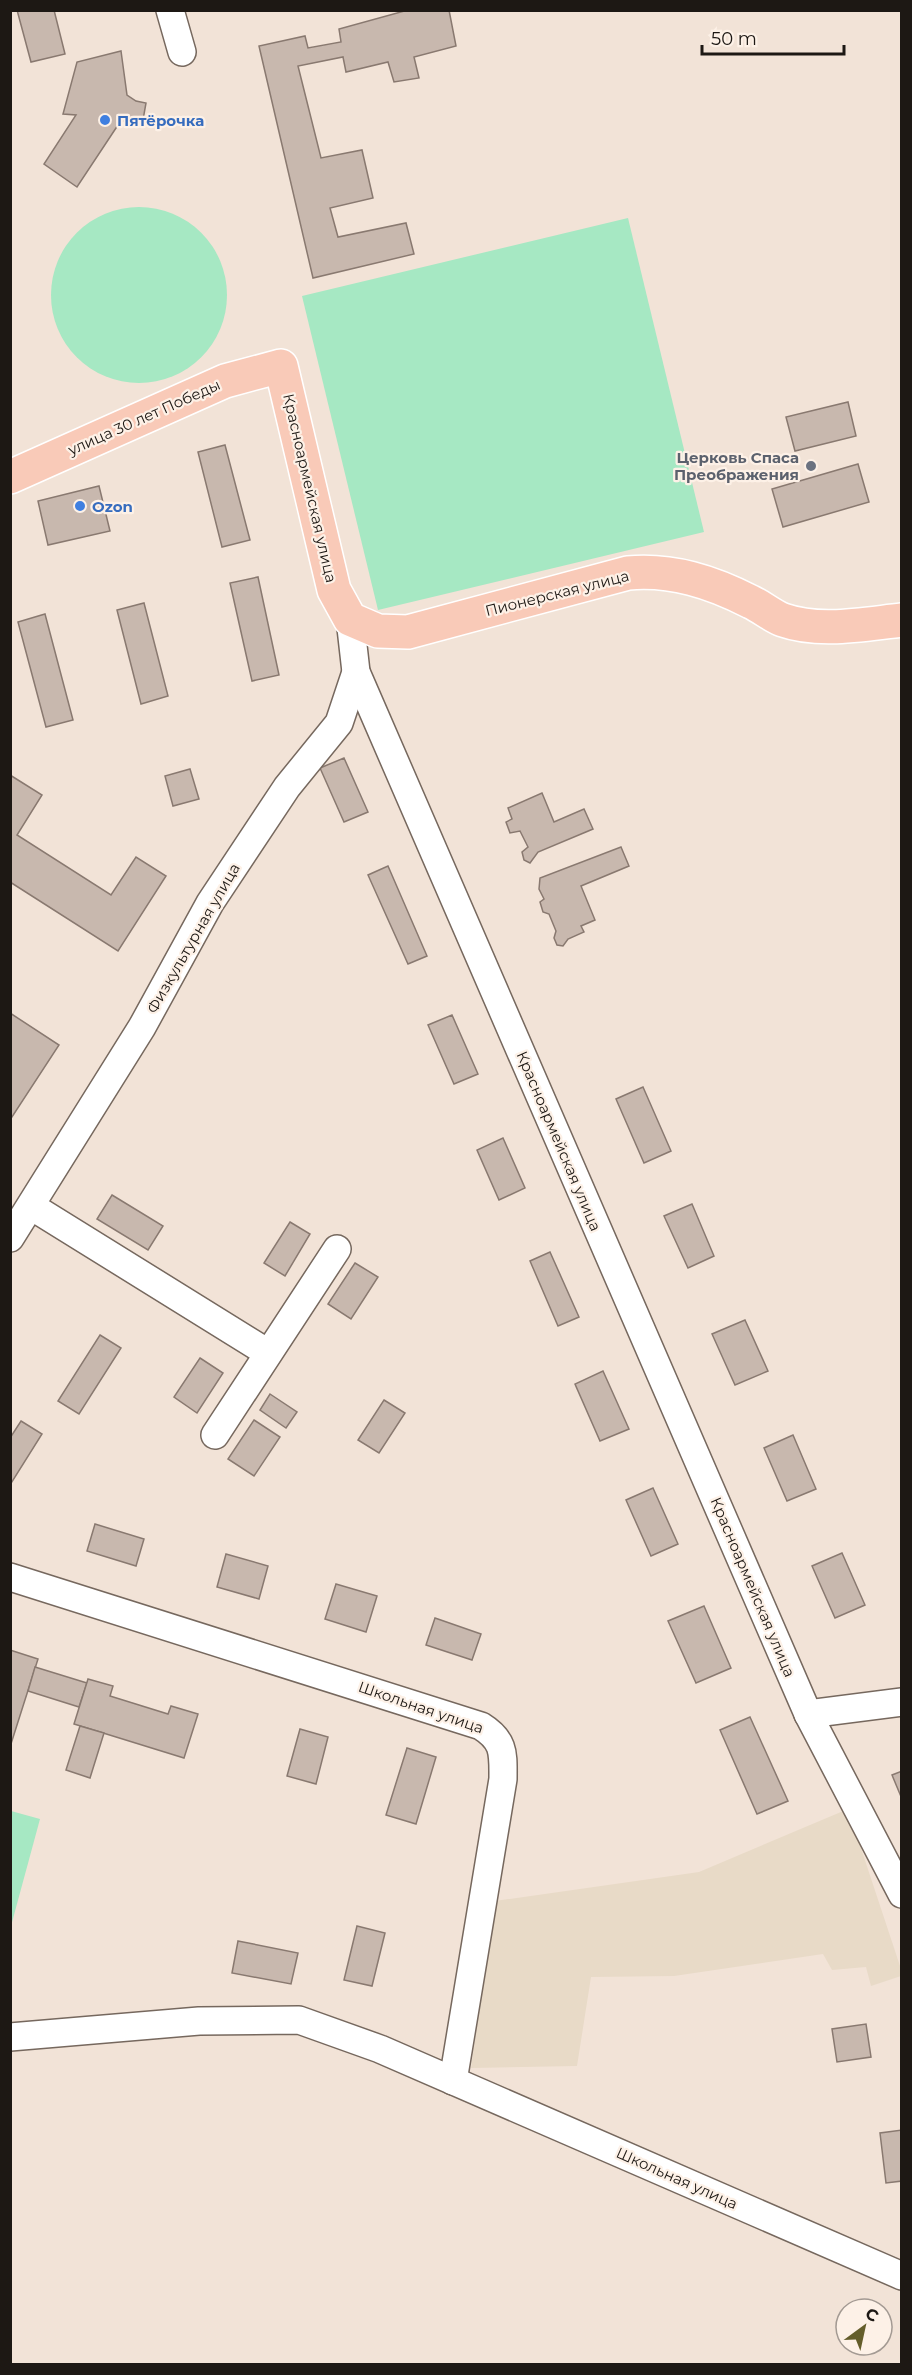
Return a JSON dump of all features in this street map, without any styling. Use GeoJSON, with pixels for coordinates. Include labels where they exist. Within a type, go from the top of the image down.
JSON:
{"type":"FeatureCollection","features":[{"type":"Feature","properties":{"kind":"main road","name":"улица 30 лет Победы"},"geometry":{"type":"LineString","coordinates":[[10,477],[225,381],[281,366]]}},
{"type":"Feature","properties":{"kind":"main road","name":"Красноармейская улица"},"geometry":{"type":"LineString","coordinates":[[281,366],[334,590],[350,620]]}},
{"type":"Feature","properties":{"kind":"main road","name":"Пионерская улица"},"geometry":{"type":"LineString","coordinates":[[350,620],[378,631],[408,632],[628,573],[648,571],[685,576],[722,587],[783,620],[814,626],[902,620]]}},
{"type":"Feature","properties":{"kind":"street"},"geometry":{"type":"LineString","coordinates":[[170,10],[182,52]]}},
{"type":"Feature","properties":{"kind":"street","name":"Красноармейская улица"},"geometry":{"type":"LineString","coordinates":[[350,620],[356,672],[808,1714],[902,1894]]}},
{"type":"Feature","properties":{"kind":"street","name":"Физкультурная улица"},"geometry":{"type":"LineString","coordinates":[[10,1238],[142,1027],[210,903],[287,787],[339,723],[356,672]]}},
{"type":"Feature","properties":{"kind":"street"},"geometry":{"type":"LineString","coordinates":[[31,1206],[268,1353]]}},
{"type":"Feature","properties":{"kind":"street"},"geometry":{"type":"LineString","coordinates":[[215,1435],[337,1249]]}},
{"type":"Feature","properties":{"kind":"street","name":"Школьная улица"},"geometry":{"type":"LineString","coordinates":[[10,1576],[368,1688],[481,1726],[494,1734],[501,1746],[503,1779],[453,2081]]}},
{"type":"Feature","properties":{"kind":"street"},"geometry":{"type":"LineString","coordinates":[[808,1714],[902,1702]]}},
{"type":"Feature","properties":{"kind":"street","name":"Школьная улица"},"geometry":{"type":"LineString","coordinates":[[10,2037],[199,2021],[299,2020],[380,2049],[902,2276]]}},
{"type":"Feature","properties":{"kind":"shaded area"},"geometry":{"type":"Polygon","coordinates":[[[848,1809],[901,1969],[901,1976],[871,1986],[866,1967],[832,1970],[823,1954],[674,1976],[591,1977],[577,2066],[471,2068],[495,1901],[699,1872],[848,1809]]]}},
{"type":"Feature","properties":{"kind":"green space"},"geometry":{"type":"Polygon","coordinates":[[[139,207],[173,214],[188,222],[201,233],[212,246],[220,261],[227,295],[220,329],[212,344],[201,357],[188,368],[173,376],[139,383],[105,376],[90,368],[77,357],[66,344],[58,329],[51,295],[58,261],[66,246],[77,233],[90,222],[105,214],[139,207]]]}},
{"type":"Feature","properties":{"kind":"green space"},"geometry":{"type":"Polygon","coordinates":[[[628,218],[704,532],[378,610],[302,296],[628,218]]]}},
{"type":"Feature","properties":{"kind":"green space"},"geometry":{"type":"Polygon","coordinates":[[[10,1811],[40,1819],[11,1926],[10,1811]]]}},
{"type":"Feature","properties":{"kind":"building"},"geometry":{"type":"Polygon","coordinates":[[[17,10],[54,10],[65,54],[31,62],[17,10]]]}},
{"type":"Feature","properties":{"kind":"building"},"geometry":{"type":"Polygon","coordinates":[[[408,10],[449,10],[456,46],[414,57],[419,78],[394,82],[388,62],[346,72],[343,57],[298,66],[321,158],[362,150],[373,198],[330,208],[338,237],[406,223],[414,254],[313,278],[259,46],[305,36],[308,48],[341,42],[339,29],[408,10]]]}},
{"type":"Feature","properties":{"kind":"building"},"geometry":{"type":"Polygon","coordinates":[[[121,51],[127,95],[136,101],[146,103],[143,120],[132,118],[120,122],[77,187],[44,164],[76,115],[63,114],[77,62],[121,51]]]}},
{"type":"Feature","properties":{"kind":"building"},"geometry":{"type":"Polygon","coordinates":[[[848,402],[856,436],[795,451],[786,417],[848,402]]]}},
{"type":"Feature","properties":{"kind":"building"},"geometry":{"type":"Polygon","coordinates":[[[225,445],[250,540],[222,547],[198,452],[225,445]]]}},
{"type":"Feature","properties":{"kind":"building"},"geometry":{"type":"Polygon","coordinates":[[[858,464],[869,502],[783,527],[772,489],[858,464]]]}},
{"type":"Feature","properties":{"kind":"building"},"geometry":{"type":"Polygon","coordinates":[[[99,486],[110,531],[48,545],[38,501],[99,486]]]}},
{"type":"Feature","properties":{"kind":"building"},"geometry":{"type":"Polygon","coordinates":[[[258,577],[279,675],[252,681],[230,583],[258,577]]]}},
{"type":"Feature","properties":{"kind":"building"},"geometry":{"type":"Polygon","coordinates":[[[144,603],[168,696],[141,704],[117,610],[144,603]]]}},
{"type":"Feature","properties":{"kind":"building"},"geometry":{"type":"Polygon","coordinates":[[[45,614],[73,720],[46,727],[18,622],[45,614]]]}},
{"type":"Feature","properties":{"kind":"building"},"geometry":{"type":"Polygon","coordinates":[[[344,758],[368,812],[344,822],[320,768],[344,758]]]}},
{"type":"Feature","properties":{"kind":"building"},"geometry":{"type":"Polygon","coordinates":[[[190,769],[199,799],[173,806],[165,776],[190,769]]]}},
{"type":"Feature","properties":{"kind":"building"},"geometry":{"type":"Polygon","coordinates":[[[10,775],[42,795],[17,835],[111,895],[136,857],[166,876],[118,951],[10,882],[10,775]]]}},
{"type":"Feature","properties":{"kind":"building"},"geometry":{"type":"Polygon","coordinates":[[[542,793],[554,822],[584,809],[593,829],[538,852],[530,863],[524,860],[522,852],[528,847],[520,831],[510,833],[506,822],[512,819],[508,808],[542,793]]]}},
{"type":"Feature","properties":{"kind":"building"},"geometry":{"type":"Polygon","coordinates":[[[621,847],[629,866],[581,886],[595,920],[581,926],[584,932],[568,939],[563,946],[557,945],[554,938],[556,931],[549,914],[543,912],[540,902],[544,899],[539,889],[540,878],[621,847]]]}},
{"type":"Feature","properties":{"kind":"building"},"geometry":{"type":"Polygon","coordinates":[[[388,866],[427,956],[408,964],[368,875],[388,866]]]}},
{"type":"Feature","properties":{"kind":"building"},"geometry":{"type":"Polygon","coordinates":[[[10,1013],[59,1045],[10,1120],[10,1013]]]}},
{"type":"Feature","properties":{"kind":"building"},"geometry":{"type":"Polygon","coordinates":[[[452,1015],[478,1074],[454,1084],[428,1025],[452,1015]]]}},
{"type":"Feature","properties":{"kind":"building"},"geometry":{"type":"Polygon","coordinates":[[[643,1087],[671,1151],[644,1163],[616,1099],[643,1087]]]}},
{"type":"Feature","properties":{"kind":"building"},"geometry":{"type":"Polygon","coordinates":[[[503,1138],[525,1188],[499,1200],[477,1150],[503,1138]]]}},
{"type":"Feature","properties":{"kind":"building"},"geometry":{"type":"Polygon","coordinates":[[[112,1195],[163,1226],[148,1250],[97,1219],[112,1195]]]}},
{"type":"Feature","properties":{"kind":"building"},"geometry":{"type":"Polygon","coordinates":[[[692,1204],[714,1256],[688,1268],[664,1216],[692,1204]]]}},
{"type":"Feature","properties":{"kind":"building"},"geometry":{"type":"Polygon","coordinates":[[[290,1222],[310,1234],[285,1276],[264,1263],[290,1222]]]}},
{"type":"Feature","properties":{"kind":"building"},"geometry":{"type":"Polygon","coordinates":[[[550,1252],[579,1317],[558,1326],[530,1261],[550,1252]]]}},
{"type":"Feature","properties":{"kind":"building"},"geometry":{"type":"Polygon","coordinates":[[[355,1263],[378,1277],[351,1319],[328,1304],[355,1263]]]}},
{"type":"Feature","properties":{"kind":"building"},"geometry":{"type":"Polygon","coordinates":[[[745,1320],[768,1371],[735,1385],[712,1334],[745,1320]]]}},
{"type":"Feature","properties":{"kind":"building"},"geometry":{"type":"Polygon","coordinates":[[[100,1335],[121,1348],[79,1414],[58,1401],[100,1335]]]}},
{"type":"Feature","properties":{"kind":"building"},"geometry":{"type":"Polygon","coordinates":[[[200,1358],[223,1373],[197,1413],[174,1397],[200,1358]]]}},
{"type":"Feature","properties":{"kind":"building"},"geometry":{"type":"Polygon","coordinates":[[[603,1371],[629,1429],[600,1441],[575,1384],[603,1371]]]}},
{"type":"Feature","properties":{"kind":"building"},"geometry":{"type":"Polygon","coordinates":[[[270,1394],[297,1412],[286,1428],[260,1410],[270,1394]]]}},
{"type":"Feature","properties":{"kind":"building"},"geometry":{"type":"Polygon","coordinates":[[[384,1400],[405,1413],[379,1453],[358,1440],[384,1400]]]}},
{"type":"Feature","properties":{"kind":"building"},"geometry":{"type":"Polygon","coordinates":[[[254,1420],[280,1437],[254,1476],[228,1459],[254,1420]]]}},
{"type":"Feature","properties":{"kind":"building"},"geometry":{"type":"Polygon","coordinates":[[[21,1421],[42,1434],[10,1485],[10,1438],[21,1421]]]}},
{"type":"Feature","properties":{"kind":"building"},"geometry":{"type":"Polygon","coordinates":[[[793,1435],[816,1489],[787,1501],[764,1448],[793,1435]]]}},
{"type":"Feature","properties":{"kind":"building"},"geometry":{"type":"Polygon","coordinates":[[[653,1488],[678,1544],[651,1556],[626,1500],[653,1488]]]}},
{"type":"Feature","properties":{"kind":"building"},"geometry":{"type":"Polygon","coordinates":[[[95,1524],[144,1539],[136,1566],[87,1551],[95,1524]]]}},
{"type":"Feature","properties":{"kind":"building"},"geometry":{"type":"Polygon","coordinates":[[[842,1553],[865,1605],[835,1618],[812,1566],[842,1553]]]}},
{"type":"Feature","properties":{"kind":"building"},"geometry":{"type":"Polygon","coordinates":[[[226,1554],[268,1566],[259,1599],[217,1587],[226,1554]]]}},
{"type":"Feature","properties":{"kind":"building"},"geometry":{"type":"Polygon","coordinates":[[[336,1584],[377,1596],[366,1632],[325,1619],[336,1584]]]}},
{"type":"Feature","properties":{"kind":"building"},"geometry":{"type":"Polygon","coordinates":[[[704,1606],[731,1668],[696,1683],[668,1621],[704,1606]]]}},
{"type":"Feature","properties":{"kind":"building"},"geometry":{"type":"Polygon","coordinates":[[[435,1618],[481,1634],[472,1660],[426,1645],[435,1618]]]}},
{"type":"Feature","properties":{"kind":"building"},"geometry":{"type":"Polygon","coordinates":[[[10,1650],[38,1659],[10,1747],[10,1650]]]}},
{"type":"Feature","properties":{"kind":"building"},"geometry":{"type":"Polygon","coordinates":[[[35,1667],[87,1683],[79,1707],[28,1691],[35,1667]]]}},
{"type":"Feature","properties":{"kind":"building"},"geometry":{"type":"Polygon","coordinates":[[[88,1679],[113,1686],[110,1696],[168,1714],[171,1706],[198,1714],[184,1758],[74,1724],[88,1679]]]}},
{"type":"Feature","properties":{"kind":"building"},"geometry":{"type":"Polygon","coordinates":[[[750,1717],[788,1801],[757,1814],[720,1730],[750,1717]]]}},
{"type":"Feature","properties":{"kind":"building"},"geometry":{"type":"Polygon","coordinates":[[[80,1726],[104,1733],[90,1778],[66,1770],[80,1726]]]}},
{"type":"Feature","properties":{"kind":"building"},"geometry":{"type":"Polygon","coordinates":[[[300,1729],[328,1737],[316,1784],[287,1776],[300,1729]]]}},
{"type":"Feature","properties":{"kind":"building"},"geometry":{"type":"Polygon","coordinates":[[[407,1748],[436,1757],[416,1824],[386,1815],[407,1748]]]}},
{"type":"Feature","properties":{"kind":"building"},"geometry":{"type":"Polygon","coordinates":[[[902,1771],[902,1799],[892,1775],[902,1771]]]}},
{"type":"Feature","properties":{"kind":"building"},"geometry":{"type":"Polygon","coordinates":[[[357,1926],[385,1933],[372,1986],[344,1980],[357,1926]]]}},
{"type":"Feature","properties":{"kind":"building"},"geometry":{"type":"Polygon","coordinates":[[[238,1941],[298,1953],[291,1984],[232,1973],[238,1941]]]}},
{"type":"Feature","properties":{"kind":"building"},"geometry":{"type":"Polygon","coordinates":[[[866,2024],[871,2057],[837,2062],[832,2029],[866,2024]]]}},
{"type":"Feature","properties":{"kind":"building"},"geometry":{"type":"Polygon","coordinates":[[[902,2130],[902,2181],[886,2183],[880,2133],[902,2130]]]}},
{"type":"Feature","properties":{"kind":"place","name":"Пятёрочка"},"geometry":{"type":"Point","coordinates":[105,120]}},
{"type":"Feature","properties":{"kind":"place","name":"Церковь Спаса Преображения"},"geometry":{"type":"Point","coordinates":[811,466]}},
{"type":"Feature","properties":{"kind":"place","name":"Ozon"},"geometry":{"type":"Point","coordinates":[80,506]}}]}
